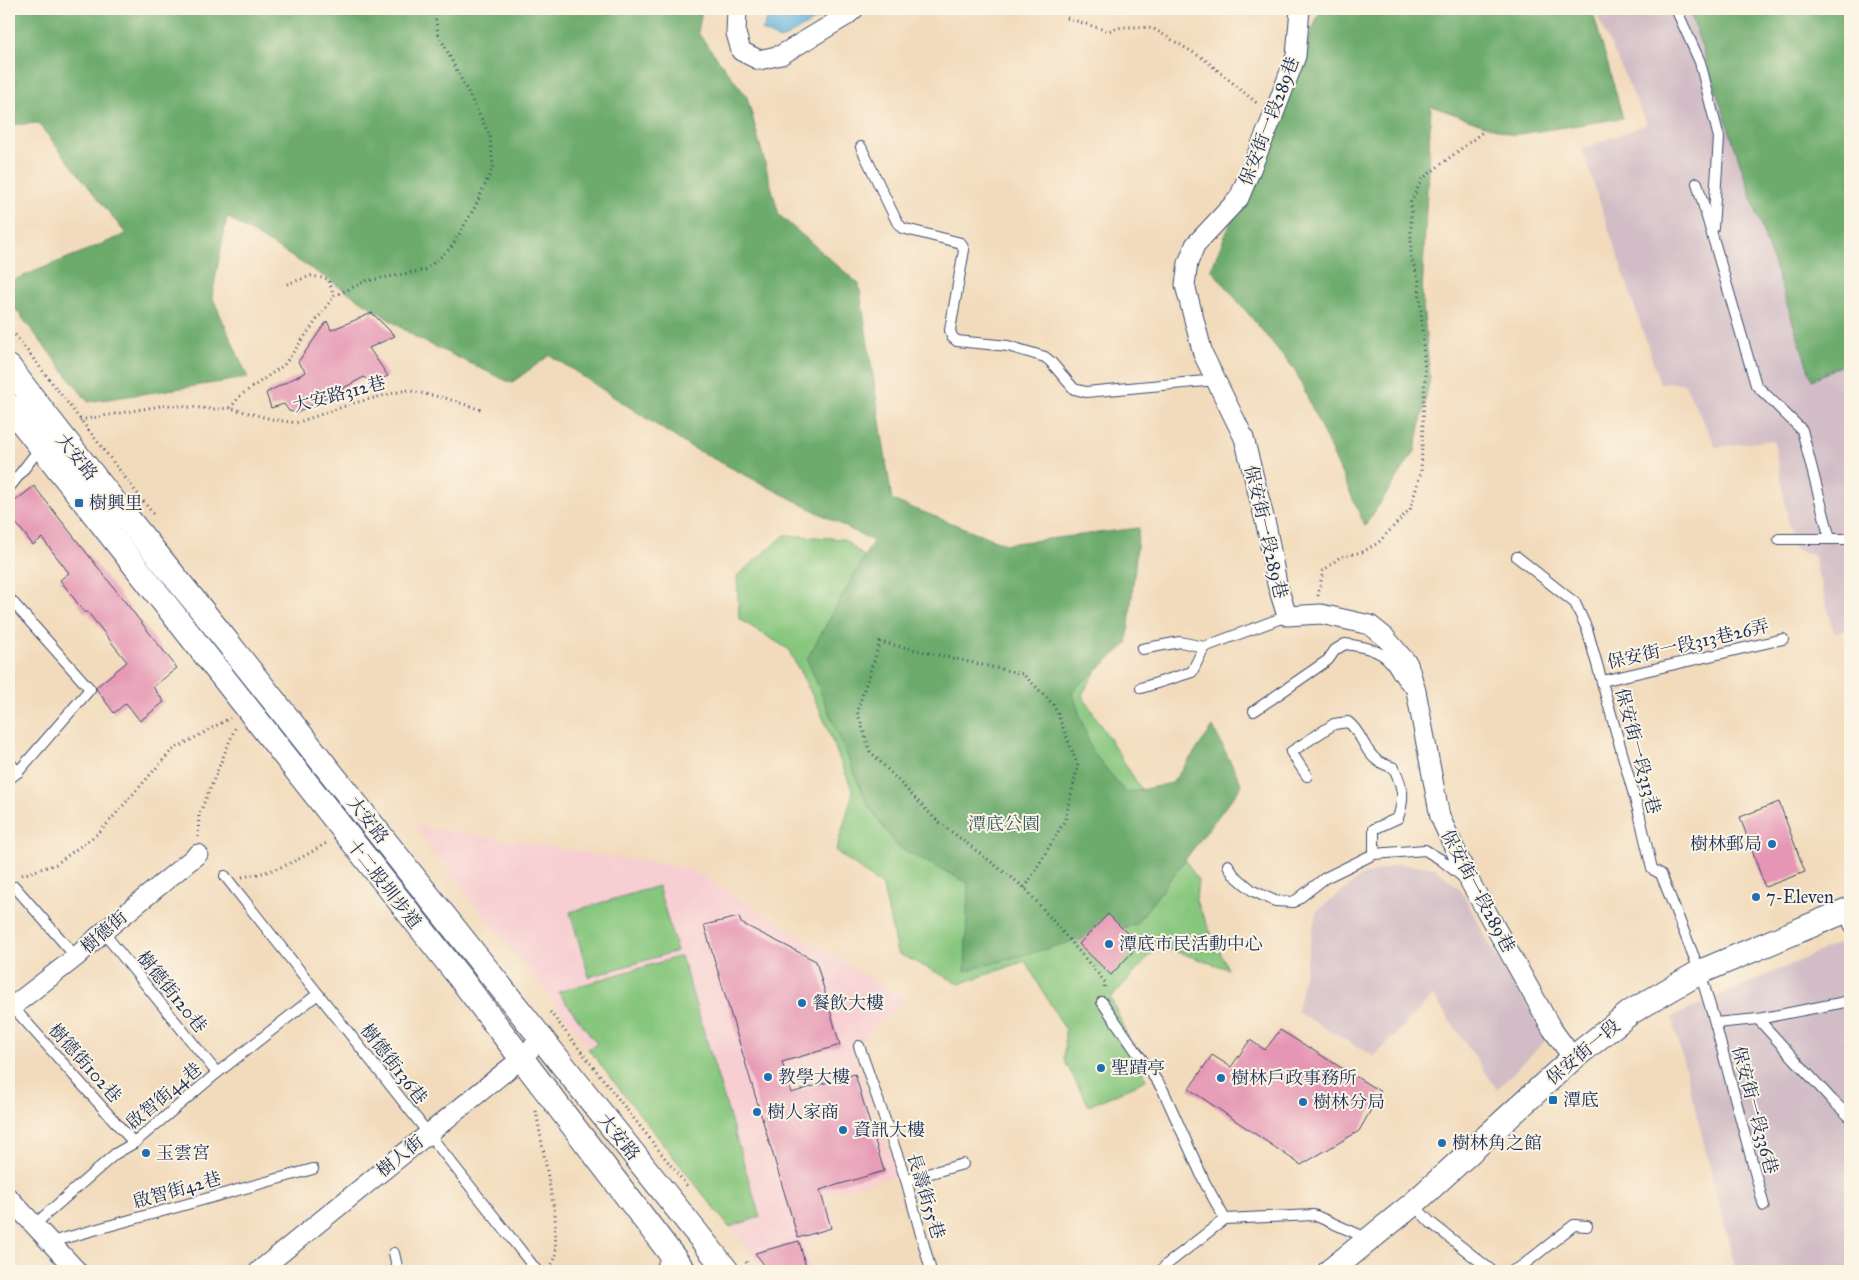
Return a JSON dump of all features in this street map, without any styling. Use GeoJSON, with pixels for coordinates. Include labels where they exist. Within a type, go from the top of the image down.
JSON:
{"type":"FeatureCollection","features":[{"type":"Feature","properties":{"kind":"street"},"geometry":{"type":"LineString","coordinates":[[737,9],[736,32],[741,51],[759,60],[780,55],[846,16],[854,9]]}},
{"type":"Feature","properties":{"kind":"street","name":"保安街一段289巷"},"geometry":{"type":"LineString","coordinates":[[1300,9],[1296,56],[1239,198],[1195,244],[1188,263],[1185,285],[1194,322],[1203,354],[1244,438],[1267,529],[1277,584],[1287,616],[1321,614],[1370,625],[1385,636],[1408,664],[1416,692],[1440,817],[1470,882],[1552,1029],[1573,1058]]}},
{"type":"Feature","properties":{"kind":"street","name":"大安路"},"geometry":{"type":"LineString","coordinates":[[9,367],[51,443],[522,1058],[664,1261],[684,1271]]}},
{"type":"Feature","properties":{"kind":"street","name":"大安路"},"geometry":{"type":"LineString","coordinates":[[9,406],[51,443],[237,654],[540,1039],[727,1271]]}},
{"type":"Feature","properties":{"kind":"street","name":"樹德街"},"geometry":{"type":"LineString","coordinates":[[11,1007],[76,957],[103,932],[198,854]]}},
{"type":"Feature","properties":{"kind":"street","name":"保安街一段"},"geometry":{"type":"LineString","coordinates":[[1330,1271],[1413,1204],[1573,1058],[1631,1012],[1700,972],[1848,916]]}},
{"type":"Feature","properties":{"kind":"street","name":"樹人街"},"geometry":{"type":"LineString","coordinates":[[259,1271],[522,1058],[540,1039]]}},
{"type":"Feature","properties":{"kind":"street"},"geometry":{"type":"LineString","coordinates":[[9,1198],[77,1271]]}},
{"type":"Feature","properties":{"kind":"lane"},"geometry":{"type":"LineString","coordinates":[[1676,9],[1700,62],[1719,138],[1713,236]]}},
{"type":"Feature","properties":{"kind":"lane"},"geometry":{"type":"LineString","coordinates":[[862,147],[897,222],[902,228],[962,243],[964,250],[950,330],[952,337],[957,341],[1008,346],[1045,357],[1057,368],[1074,389],[1086,392],[1216,380]]}},
{"type":"Feature","properties":{"kind":"lane"},"geometry":{"type":"LineString","coordinates":[[1697,183],[1756,385],[1802,430],[1830,539]]}},
{"type":"Feature","properties":{"kind":"lane"},"geometry":{"type":"LineString","coordinates":[[9,488],[51,443]]}},
{"type":"Feature","properties":{"kind":"lane"},"geometry":{"type":"LineString","coordinates":[[1779,539],[1850,539]]}},
{"type":"Feature","properties":{"kind":"lane","name":"保安街一段313巷"},"geometry":{"type":"LineString","coordinates":[[1517,558],[1576,603],[1587,628],[1652,869],[1661,874],[1700,972]]}},
{"type":"Feature","properties":{"kind":"lane"},"geometry":{"type":"LineString","coordinates":[[9,598],[90,689],[18,772],[9,779]]}},
{"type":"Feature","properties":{"kind":"lane"},"geometry":{"type":"LineString","coordinates":[[1142,649],[1180,642],[1204,647],[1287,616]]}},
{"type":"Feature","properties":{"kind":"lane","name":"保安街一段313巷26弄"},"geometry":{"type":"LineString","coordinates":[[1602,681],[1783,639]]}},
{"type":"Feature","properties":{"kind":"lane"},"geometry":{"type":"LineString","coordinates":[[1254,711],[1328,660],[1335,650],[1345,644],[1367,648],[1389,660],[1406,686],[1416,692]]}},
{"type":"Feature","properties":{"kind":"lane"},"geometry":{"type":"LineString","coordinates":[[1141,688],[1192,672],[1204,647]]}},
{"type":"Feature","properties":{"kind":"lane"},"geometry":{"type":"LineString","coordinates":[[1307,776],[1291,752],[1334,724],[1348,722],[1356,727],[1377,761],[1394,768],[1402,785],[1403,803],[1398,818],[1374,829],[1374,854]]}},
{"type":"Feature","properties":{"kind":"lane"},"geometry":{"type":"LineString","coordinates":[[9,762],[18,772]]}},
{"type":"Feature","properties":{"kind":"lane"},"geometry":{"type":"LineString","coordinates":[[1228,865],[1233,874],[1253,892],[1275,901],[1294,902],[1325,878],[1374,854],[1425,850],[1470,882]]}},
{"type":"Feature","properties":{"kind":"lane","name":"樹德街136巷"},"geometry":{"type":"LineString","coordinates":[[225,876],[537,1271]]}},
{"type":"Feature","properties":{"kind":"lane"},"geometry":{"type":"LineString","coordinates":[[15,886],[76,957]]}},
{"type":"Feature","properties":{"kind":"lane","name":"樹德街120巷"},"geometry":{"type":"LineString","coordinates":[[103,932],[217,1073]]}},
{"type":"Feature","properties":{"kind":"lane","name":"保安街一段336巷"},"geometry":{"type":"LineString","coordinates":[[1700,972],[1764,1206]]}},
{"type":"Feature","properties":{"kind":"lane","name":"啟智街44巷"},"geometry":{"type":"LineString","coordinates":[[34,1225],[115,1154],[134,1143],[217,1073],[318,994]]}},
{"type":"Feature","properties":{"kind":"lane","name":"保安街一段336巷"},"geometry":{"type":"LineString","coordinates":[[1715,1022],[1758,1019],[1850,1001]]}},
{"type":"Feature","properties":{"kind":"lane"},"geometry":{"type":"LineString","coordinates":[[1102,1002],[1163,1090],[1205,1183],[1225,1219]]}},
{"type":"Feature","properties":{"kind":"lane","name":"樹德街102巷"},"geometry":{"type":"LineString","coordinates":[[11,1007],[134,1143]]}},
{"type":"Feature","properties":{"kind":"lane","name":"保安街一段336巷"},"geometry":{"type":"LineString","coordinates":[[1758,1019],[1850,1117]]}},
{"type":"Feature","properties":{"kind":"lane","name":"長壽街55巷"},"geometry":{"type":"LineString","coordinates":[[859,1046],[906,1180],[931,1271]]}},
{"type":"Feature","properties":{"kind":"lane"},"geometry":{"type":"LineString","coordinates":[[906,1180],[963,1164]]}},
{"type":"Feature","properties":{"kind":"lane","name":"啟智街42巷"},"geometry":{"type":"LineString","coordinates":[[51,1242],[313,1169]]}},
{"type":"Feature","properties":{"kind":"lane"},"geometry":{"type":"LineString","coordinates":[[1413,1204],[1430,1222],[1492,1271]]}},
{"type":"Feature","properties":{"kind":"lane"},"geometry":{"type":"LineString","coordinates":[[1161,1271],[1166,1265],[1225,1219],[1314,1215],[1370,1239]]}},
{"type":"Feature","properties":{"kind":"lane"},"geometry":{"type":"LineString","coordinates":[[1512,1271],[1522,1266],[1574,1225],[1586,1226]]}},
{"type":"Feature","properties":{"kind":"lane"},"geometry":{"type":"LineString","coordinates":[[394,1253],[398,1271]]}},
{"type":"Feature","properties":{"kind":"path"},"geometry":{"type":"LineString","coordinates":[[230,408],[241,394],[284,365],[334,296],[366,281],[425,270],[452,248],[475,206],[493,167],[490,136],[438,33],[434,9]]}},
{"type":"Feature","properties":{"kind":"path"},"geometry":{"type":"LineString","coordinates":[[1067,18],[1108,31],[1122,27],[1154,29],[1204,59],[1273,116]]}},
{"type":"Feature","properties":{"kind":"path"},"geometry":{"type":"LineString","coordinates":[[1321,614],[1318,592],[1323,571],[1340,557],[1362,552],[1378,543],[1410,510],[1421,472],[1426,374],[1419,281],[1410,257],[1411,202],[1422,178],[1484,131]]}},
{"type":"Feature","properties":{"kind":"path"},"geometry":{"type":"LineString","coordinates":[[287,284],[310,276],[328,279],[334,296]]}},
{"type":"Feature","properties":{"kind":"path","name":"大安路312巷"},"geometry":{"type":"LineString","coordinates":[[51,443],[79,420],[166,405],[213,409],[230,408],[271,419],[296,423],[354,404],[406,390],[445,398],[482,410]]}},
{"type":"Feature","properties":{"kind":"path"},"geometry":{"type":"LineString","coordinates":[[1026,888],[1065,820],[1078,766],[1054,705],[1022,674],[880,642],[856,711],[870,751],[935,819],[1026,888],[1105,982],[1102,1002]]}},
{"type":"Feature","properties":{"kind":"path"},"geometry":{"type":"LineString","coordinates":[[15,875],[20,876],[56,864],[85,843],[100,832],[171,751],[235,715]]}},
{"type":"Feature","properties":{"kind":"path"},"geometry":{"type":"LineString","coordinates":[[198,854],[199,815],[236,727],[236,721]]}},
{"type":"Feature","properties":{"kind":"path","name":"十二股圳步道"},"geometry":{"type":"LineString","coordinates":[[225,876],[242,877],[266,873],[296,861],[331,840]]}},
{"type":"Feature","properties":{"kind":"path"},"geometry":{"type":"LineString","coordinates":[[534,1103],[555,1215],[556,1257],[548,1271]]}},
{"type":"Feature","properties":{"kind":"shaded area"},"geometry":{"type":"Polygon","coordinates":[[[1594,9],[1689,9],[1812,379],[1850,361],[1850,629],[1834,633],[1813,555],[1793,548],[1774,440],[1716,447],[1684,383],[1660,383],[1582,149],[1647,124],[1594,9]]]}},
{"type":"Feature","properties":{"kind":"shaded area","name":"樹人家商"},"geometry":{"type":"Polygon","coordinates":[[[413,825],[690,869],[906,1000],[851,1048],[898,1176],[827,1194],[837,1230],[804,1242],[812,1271],[766,1271],[413,825]]]}},
{"type":"Feature","properties":{"kind":"shaded area"},"geometry":{"type":"Polygon","coordinates":[[[1398,864],[1434,867],[1460,889],[1493,951],[1547,1039],[1497,1089],[1433,996],[1374,1056],[1297,1012],[1316,912],[1362,876],[1398,864]]]}},
{"type":"Feature","properties":{"kind":"shaded area"},"geometry":{"type":"Polygon","coordinates":[[[1850,938],[1850,1271],[1736,1271],[1672,1017],[1850,938]]]}},
{"type":"Feature","properties":{"kind":"green space"},"geometry":{"type":"Polygon","coordinates":[[[9,9],[702,9],[698,33],[747,97],[779,215],[859,284],[892,500],[1006,544],[1139,528],[1127,644],[1072,691],[1091,750],[1126,793],[1172,783],[1213,727],[1242,785],[1136,924],[965,971],[968,883],[898,847],[868,806],[807,659],[873,541],[687,445],[550,355],[511,383],[417,338],[328,279],[227,217],[212,296],[248,378],[88,402],[9,301],[9,282],[126,234],[38,123],[9,125],[9,9]]]}},
{"type":"Feature","properties":{"kind":"green space"},"geometry":{"type":"Polygon","coordinates":[[[1321,9],[1592,9],[1623,118],[1513,135],[1431,106],[1422,294],[1430,378],[1415,451],[1365,526],[1295,370],[1211,269],[1321,9]]]}},
{"type":"Feature","properties":{"kind":"green space"},"geometry":{"type":"Polygon","coordinates":[[[1689,9],[1850,9],[1850,361],[1812,380],[1689,9]]]}},
{"type":"Feature","properties":{"kind":"green space","name":"潭底公園"},"geometry":{"type":"Polygon","coordinates":[[[785,535],[844,539],[938,621],[1123,624],[1082,695],[1198,880],[1196,901],[1228,969],[1159,946],[1111,998],[1146,1080],[1089,1106],[1064,1060],[1065,1029],[1025,961],[960,984],[897,953],[883,887],[836,851],[853,792],[819,708],[788,649],[739,619],[737,576],[785,535]]]}},
{"type":"Feature","properties":{"kind":"green space"},"geometry":{"type":"Polygon","coordinates":[[[658,886],[677,951],[589,977],[570,912],[658,886]]]}},
{"type":"Feature","properties":{"kind":"green space"},"geometry":{"type":"Polygon","coordinates":[[[681,956],[760,1217],[729,1227],[588,1049],[597,1044],[558,992],[681,956]]]}},
{"type":"Feature","properties":{"kind":"water"},"geometry":{"type":"Polygon","coordinates":[[[772,9],[834,9],[781,40],[762,31],[772,9]]]}},
{"type":"Feature","properties":{"kind":"building"},"geometry":{"type":"Polygon","coordinates":[[[372,313],[395,336],[369,348],[388,376],[371,384],[364,377],[297,413],[289,411],[284,404],[271,408],[266,393],[306,372],[298,362],[327,321],[331,330],[372,313]]]}},
{"type":"Feature","properties":{"kind":"building"},"geometry":{"type":"Polygon","coordinates":[[[34,486],[177,668],[153,687],[164,702],[140,721],[126,703],[114,713],[96,687],[127,662],[87,611],[85,613],[60,580],[69,573],[42,538],[33,545],[9,514],[9,506],[34,486]]]}},
{"type":"Feature","properties":{"kind":"building","name":"樹林郵局"},"geometry":{"type":"Polygon","coordinates":[[[1779,802],[1805,872],[1765,887],[1740,817],[1779,802]]]}},
{"type":"Feature","properties":{"kind":"building","name":"潭底市民活動中心"},"geometry":{"type":"Polygon","coordinates":[[[1108,914],[1139,945],[1111,975],[1079,944],[1108,914]]]}},
{"type":"Feature","properties":{"kind":"building"},"geometry":{"type":"Polygon","coordinates":[[[739,917],[741,923],[816,961],[840,1045],[782,1062],[791,1093],[855,1074],[884,1171],[820,1190],[831,1228],[798,1238],[704,925],[739,917]]]}},
{"type":"Feature","properties":{"kind":"building","name":"樹林分局"},"geometry":{"type":"Polygon","coordinates":[[[1280,1030],[1381,1092],[1359,1131],[1301,1165],[1189,1089],[1212,1055],[1231,1067],[1250,1040],[1265,1050],[1280,1030]]]}},
{"type":"Feature","properties":{"kind":"building"},"geometry":{"type":"Polygon","coordinates":[[[799,1241],[807,1271],[769,1271],[755,1253],[799,1241]]]}},
{"type":"Feature","properties":{"kind":"place","name":"樹興里"},"geometry":{"type":"Point","coordinates":[79,503]}},
{"type":"Feature","properties":{"kind":"place","name":"樹林郵局"},"geometry":{"type":"Point","coordinates":[1772,844]}},
{"type":"Feature","properties":{"kind":"place","name":"7-Eleven"},"geometry":{"type":"Point","coordinates":[1756,897]}},
{"type":"Feature","properties":{"kind":"place","name":"潭底市民活動中心"},"geometry":{"type":"Point","coordinates":[1109,944]}},
{"type":"Feature","properties":{"kind":"place","name":"餐飲大樓"},"geometry":{"type":"Point","coordinates":[802,1003]}},
{"type":"Feature","properties":{"kind":"place","name":"聖蹟亭"},"geometry":{"type":"Point","coordinates":[1101,1068]}},
{"type":"Feature","properties":{"kind":"place","name":"教學大樓"},"geometry":{"type":"Point","coordinates":[768,1077]}},
{"type":"Feature","properties":{"kind":"place","name":"樹林戶政事務所"},"geometry":{"type":"Point","coordinates":[1221,1078]}},
{"type":"Feature","properties":{"kind":"place","name":"潭底"},"geometry":{"type":"Point","coordinates":[1553,1100]}},
{"type":"Feature","properties":{"kind":"place","name":"樹林分局"},"geometry":{"type":"Point","coordinates":[1303,1102]}},
{"type":"Feature","properties":{"kind":"place","name":"樹人家商"},"geometry":{"type":"Point","coordinates":[757,1112]}},
{"type":"Feature","properties":{"kind":"place","name":"資訊大樓"},"geometry":{"type":"Point","coordinates":[843,1130]}},
{"type":"Feature","properties":{"kind":"place","name":"樹林角之館"},"geometry":{"type":"Point","coordinates":[1442,1143]}},
{"type":"Feature","properties":{"kind":"place","name":"玉雲宮"},"geometry":{"type":"Point","coordinates":[146,1153]}}]}
